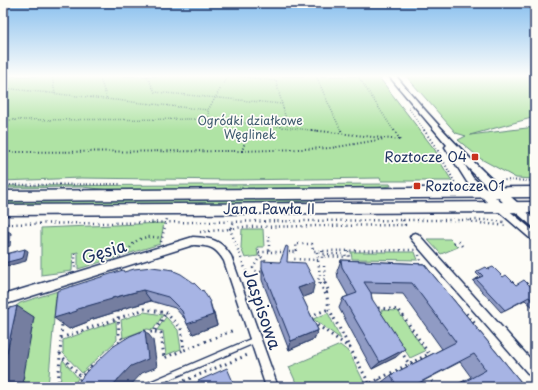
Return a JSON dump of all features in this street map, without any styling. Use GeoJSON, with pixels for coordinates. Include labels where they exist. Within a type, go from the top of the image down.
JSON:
{"type":"FeatureCollection","features":[{"type":"Feature","properties":{"kind":"main road","name":"Jana Pawła II"},"geometry":{"type":"LineString","coordinates":[[3,196],[535,192]]}},
{"type":"Feature","properties":{"kind":"main road","name":"Jana Pawła II"},"geometry":{"type":"LineString","coordinates":[[3,210],[469,214],[499,207],[535,207]]}},
{"type":"Feature","properties":{"kind":"street"},"geometry":{"type":"LineString","coordinates":[[407,94],[443,137],[498,192],[535,224]]}},
{"type":"Feature","properties":{"kind":"street"},"geometry":{"type":"LineString","coordinates":[[443,137],[462,169],[483,192],[535,237]]}},
{"type":"Feature","properties":{"kind":"street"},"geometry":{"type":"LineString","coordinates":[[415,237],[535,373]]}},
{"type":"Feature","properties":{"kind":"street","name":"Gęsia"},"geometry":{"type":"LineString","coordinates":[[3,300],[193,241],[216,244]]}},
{"type":"Feature","properties":{"kind":"street","name":"Jaspisowa"},"geometry":{"type":"LineString","coordinates":[[216,244],[223,249],[228,259],[272,387]]}},
{"type":"Feature","properties":{"kind":"lane"},"geometry":{"type":"LineString","coordinates":[[146,387],[255,340]]}},
{"type":"Feature","properties":{"kind":"path"},"geometry":{"type":"LineString","coordinates":[[57,94],[208,110]]}},
{"type":"Feature","properties":{"kind":"path"},"geometry":{"type":"LineString","coordinates":[[105,94],[107,99]]}},
{"type":"Feature","properties":{"kind":"path"},"geometry":{"type":"LineString","coordinates":[[182,94],[282,104]]}},
{"type":"Feature","properties":{"kind":"path"},"geometry":{"type":"LineString","coordinates":[[209,119],[208,110],[218,94]]}},
{"type":"Feature","properties":{"kind":"path"},"geometry":{"type":"LineString","coordinates":[[279,94],[288,127]]}},
{"type":"Feature","properties":{"kind":"path"},"geometry":{"type":"LineString","coordinates":[[324,94],[342,133]]}},
{"type":"Feature","properties":{"kind":"path"},"geometry":{"type":"LineString","coordinates":[[3,120],[209,119],[401,140],[370,94]]}},
{"type":"Feature","properties":{"kind":"path"},"geometry":{"type":"LineString","coordinates":[[406,105],[437,149],[461,193]]}},
{"type":"Feature","properties":{"kind":"path"},"geometry":{"type":"LineString","coordinates":[[242,151],[252,123]]}},
{"type":"Feature","properties":{"kind":"path"},"geometry":{"type":"LineString","coordinates":[[3,152],[284,150],[359,146],[385,138]]}},
{"type":"Feature","properties":{"kind":"path"},"geometry":{"type":"LineString","coordinates":[[469,214],[477,220]]}},
{"type":"Feature","properties":{"kind":"path"},"geometry":{"type":"LineString","coordinates":[[469,214],[470,222],[519,224]]}},
{"type":"Feature","properties":{"kind":"path"},"geometry":{"type":"LineString","coordinates":[[3,224],[402,219],[469,214],[477,220],[519,224]]}},
{"type":"Feature","properties":{"kind":"path"},"geometry":{"type":"LineString","coordinates":[[238,219],[230,226],[230,229],[253,288],[250,297],[248,291]]}},
{"type":"Feature","properties":{"kind":"path"},"geometry":{"type":"LineString","coordinates":[[196,232],[242,227],[405,225],[402,219]]}},
{"type":"Feature","properties":{"kind":"path"},"geometry":{"type":"LineString","coordinates":[[166,222],[161,245],[167,244]]}},
{"type":"Feature","properties":{"kind":"path"},"geometry":{"type":"LineString","coordinates":[[134,254],[128,256],[132,244],[137,240],[148,236],[162,238]]}},
{"type":"Feature","properties":{"kind":"path"},"geometry":{"type":"LineString","coordinates":[[197,236],[203,236]]}},
{"type":"Feature","properties":{"kind":"path"},"geometry":{"type":"LineString","coordinates":[[268,236],[269,252]]}},
{"type":"Feature","properties":{"kind":"path"},"geometry":{"type":"LineString","coordinates":[[454,243],[459,242],[462,246]]}},
{"type":"Feature","properties":{"kind":"path"},"geometry":{"type":"LineString","coordinates":[[260,254],[269,252],[296,252],[296,244],[312,244],[313,251],[417,250]]}},
{"type":"Feature","properties":{"kind":"path"},"geometry":{"type":"LineString","coordinates":[[258,249],[260,254],[267,262],[272,262]]}},
{"type":"Feature","properties":{"kind":"path"},"geometry":{"type":"LineString","coordinates":[[317,251],[320,276],[318,280],[326,293],[329,309],[369,386],[379,379],[430,354],[399,310],[377,308],[379,315]]}},
{"type":"Feature","properties":{"kind":"path"},"geometry":{"type":"LineString","coordinates":[[322,251],[322,254],[345,254],[346,257],[322,256],[322,260]]}},
{"type":"Feature","properties":{"kind":"path"},"geometry":{"type":"LineString","coordinates":[[348,251],[350,266]]}},
{"type":"Feature","properties":{"kind":"path"},"geometry":{"type":"LineString","coordinates":[[75,252],[75,271]]}},
{"type":"Feature","properties":{"kind":"path"},"geometry":{"type":"LineString","coordinates":[[260,254],[253,268],[255,271],[261,272],[264,267]]}},
{"type":"Feature","properties":{"kind":"path"},"geometry":{"type":"LineString","coordinates":[[288,263],[294,263],[294,259],[318,260]]}},
{"type":"Feature","properties":{"kind":"path"},"geometry":{"type":"LineString","coordinates":[[324,266],[325,279],[323,280],[329,292],[326,293]]}},
{"type":"Feature","properties":{"kind":"path"},"geometry":{"type":"LineString","coordinates":[[61,338],[146,309],[166,313],[181,328],[184,350]]}},
{"type":"Feature","properties":{"kind":"path"},"geometry":{"type":"LineString","coordinates":[[329,309],[306,317],[351,349]]}},
{"type":"Feature","properties":{"kind":"path"},"geometry":{"type":"LineString","coordinates":[[118,312],[120,334],[123,340]]}},
{"type":"Feature","properties":{"kind":"path"},"geometry":{"type":"LineString","coordinates":[[456,316],[465,312],[476,325]]}},
{"type":"Feature","properties":{"kind":"path"},"geometry":{"type":"LineString","coordinates":[[154,332],[166,313]]}},
{"type":"Feature","properties":{"kind":"path"},"geometry":{"type":"LineString","coordinates":[[58,387],[62,318]]}},
{"type":"Feature","properties":{"kind":"path"},"geometry":{"type":"LineString","coordinates":[[86,322],[86,330]]}},
{"type":"Feature","properties":{"kind":"path"},"geometry":{"type":"LineString","coordinates":[[141,333],[147,331],[161,333],[164,358],[234,330]]}},
{"type":"Feature","properties":{"kind":"path"},"geometry":{"type":"LineString","coordinates":[[110,350],[123,340],[129,338]]}},
{"type":"Feature","properties":{"kind":"path"},"geometry":{"type":"LineString","coordinates":[[397,345],[409,364]]}},
{"type":"Feature","properties":{"kind":"path"},"geometry":{"type":"LineString","coordinates":[[169,387],[250,353],[252,360]]}},
{"type":"Feature","properties":{"kind":"path"},"geometry":{"type":"LineString","coordinates":[[60,354],[86,382]]}},
{"type":"Feature","properties":{"kind":"path"},"geometry":{"type":"LineString","coordinates":[[419,359],[422,365]]}},
{"type":"Feature","properties":{"kind":"path"},"geometry":{"type":"LineString","coordinates":[[76,387],[81,377],[98,360]]}},
{"type":"Feature","properties":{"kind":"path"},"geometry":{"type":"LineString","coordinates":[[426,370],[436,387]]}},
{"type":"Feature","properties":{"kind":"path"},"geometry":{"type":"LineString","coordinates":[[379,379],[383,387]]}},
{"type":"Feature","properties":{"kind":"green space","name":"Ogródki działkowe Węglinek"},"geometry":{"type":"Polygon","coordinates":[[[3,94],[392,94],[435,150],[452,181],[381,181],[380,178],[232,180],[81,178],[3,181],[3,94]]]}},
{"type":"Feature","properties":{"kind":"green space"},"geometry":{"type":"Polygon","coordinates":[[[422,94],[535,94],[535,117],[470,135],[535,127],[535,179],[516,178],[481,159],[458,140],[466,136],[456,133],[422,94]]]}},
{"type":"Feature","properties":{"kind":"green space"},"geometry":{"type":"Polygon","coordinates":[[[390,184],[391,186],[374,188],[119,191],[82,187],[3,188],[3,186],[390,184]]]}},
{"type":"Feature","properties":{"kind":"green space"},"geometry":{"type":"Polygon","coordinates":[[[321,198],[322,200],[274,203],[3,206],[3,200],[321,198]]]}},
{"type":"Feature","properties":{"kind":"green space"},"geometry":{"type":"Polygon","coordinates":[[[164,223],[160,244],[78,269],[78,252],[73,253],[72,271],[41,275],[41,228],[164,223]]]}},
{"type":"Feature","properties":{"kind":"green space"},"geometry":{"type":"Polygon","coordinates":[[[242,229],[263,229],[264,247],[257,247],[258,256],[245,258],[241,248],[242,229]]]}},
{"type":"Feature","properties":{"kind":"green space"},"geometry":{"type":"Polygon","coordinates":[[[427,239],[450,239],[458,247],[441,254],[427,239]]]}},
{"type":"Feature","properties":{"kind":"green space"},"geometry":{"type":"Polygon","coordinates":[[[351,252],[415,252],[418,260],[352,259],[351,252]]]}},
{"type":"Feature","properties":{"kind":"green space"},"geometry":{"type":"Polygon","coordinates":[[[61,290],[62,294],[56,296],[48,387],[23,387],[26,341],[30,339],[34,317],[15,307],[20,303],[61,290]]]}},
{"type":"Feature","properties":{"kind":"green space"},"geometry":{"type":"Polygon","coordinates":[[[381,310],[398,311],[425,351],[410,358],[381,313],[381,310]]]}},
{"type":"Feature","properties":{"kind":"green space"},"geometry":{"type":"Polygon","coordinates":[[[144,312],[163,315],[153,330],[147,329],[123,338],[121,320],[144,312]]]}},
{"type":"Feature","properties":{"kind":"green space"},"geometry":{"type":"Polygon","coordinates":[[[328,313],[341,339],[313,319],[328,313]]]}},
{"type":"Feature","properties":{"kind":"green space"},"geometry":{"type":"Polygon","coordinates":[[[166,317],[178,330],[181,349],[166,355],[163,331],[157,330],[166,317]]]}},
{"type":"Feature","properties":{"kind":"green space"},"geometry":{"type":"Polygon","coordinates":[[[116,321],[117,340],[82,373],[63,353],[63,340],[116,321]]]}},
{"type":"Feature","properties":{"kind":"green space"},"geometry":{"type":"Polygon","coordinates":[[[340,345],[349,352],[366,386],[298,387],[289,367],[340,345]]]}},
{"type":"Feature","properties":{"kind":"green space"},"geometry":{"type":"Polygon","coordinates":[[[63,360],[78,378],[73,387],[60,387],[63,360]]]}},
{"type":"Feature","properties":{"kind":"building"},"geometry":{"type":"Polygon","coordinates":[[[8,231],[8,243],[3,245],[3,232],[8,231]]]}},
{"type":"Feature","properties":{"kind":"building"},"geometry":{"type":"Polygon","coordinates":[[[286,246],[288,247],[287,262],[305,263],[315,282],[298,288],[318,330],[291,341],[262,268],[262,261],[280,262],[286,246]]]}},
{"type":"Feature","properties":{"kind":"building"},"geometry":{"type":"Polygon","coordinates":[[[25,249],[23,258],[4,263],[6,254],[25,249]]]}},
{"type":"Feature","properties":{"kind":"building"},"geometry":{"type":"Polygon","coordinates":[[[341,260],[424,264],[525,387],[455,387],[486,370],[474,354],[411,387],[397,387],[391,375],[456,342],[412,283],[364,282],[371,293],[372,299],[405,349],[380,362],[343,298],[357,293],[342,267],[341,260]]]}},
{"type":"Feature","properties":{"kind":"building"},"geometry":{"type":"Polygon","coordinates":[[[152,267],[174,270],[194,283],[202,291],[203,290],[210,302],[213,315],[187,324],[182,311],[168,297],[143,290],[77,309],[77,311],[54,318],[57,291],[123,270],[124,272],[152,267]]]}},
{"type":"Feature","properties":{"kind":"building"},"geometry":{"type":"Polygon","coordinates":[[[486,267],[488,269],[493,267],[503,277],[506,275],[516,285],[524,280],[535,291],[535,304],[529,297],[505,310],[476,279],[483,276],[478,271],[486,267]]]}},
{"type":"Feature","properties":{"kind":"building"},"geometry":{"type":"Polygon","coordinates":[[[17,306],[3,370],[3,310],[17,306]]]}},
{"type":"Feature","properties":{"kind":"building"},"geometry":{"type":"Polygon","coordinates":[[[145,330],[148,359],[131,366],[111,387],[75,387],[86,372],[114,346],[130,336],[145,330]]]}},
{"type":"Feature","properties":{"kind":"building"},"geometry":{"type":"Polygon","coordinates":[[[227,368],[234,384],[230,387],[199,387],[198,381],[227,368]]]}},
{"type":"Feature","properties":{"kind":"place","name":"Roztocze 04"},"geometry":{"type":"Point","coordinates":[475,157]}},
{"type":"Feature","properties":{"kind":"place","name":"Roztocze 01"},"geometry":{"type":"Point","coordinates":[417,186]}}]}
